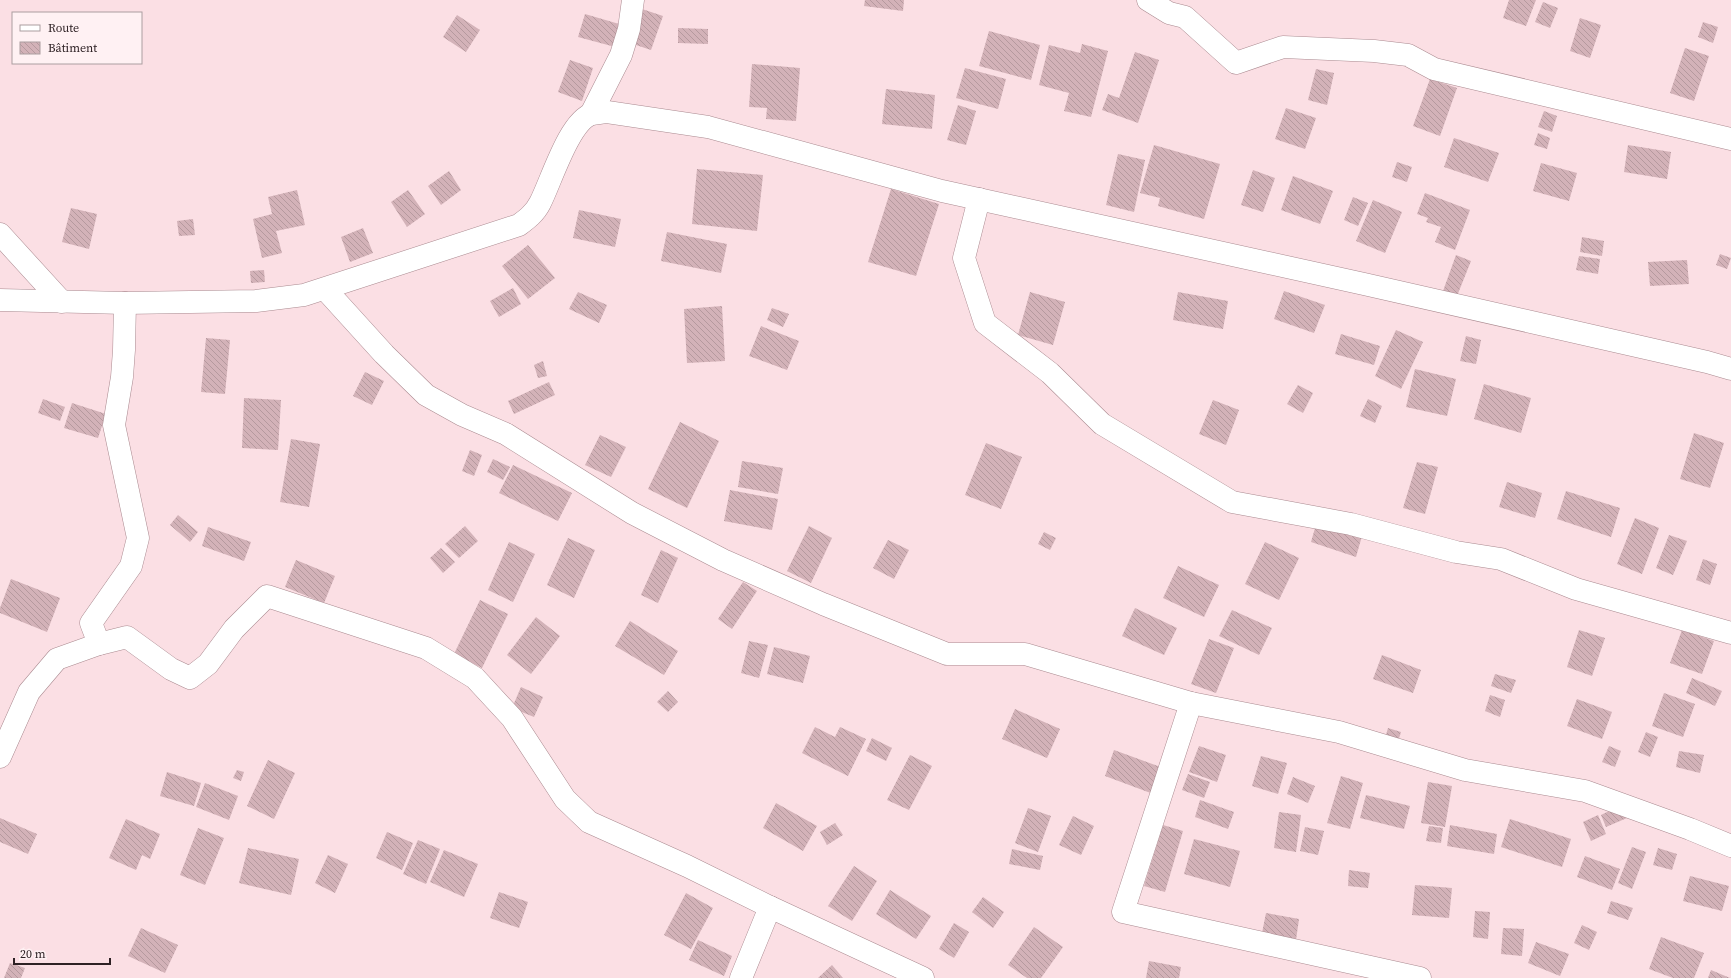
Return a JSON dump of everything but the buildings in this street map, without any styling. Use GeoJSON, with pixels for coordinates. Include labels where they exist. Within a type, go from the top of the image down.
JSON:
{"type":"FeatureCollection","features":[{"type":"Feature","properties":{"kind":"street"},"geometry":{"type":"LineString","coordinates":[[0,300],[125,303],[256,301],[304,295],[519,225],[529,218],[540,205],[569,138],[580,122],[591,114],[622,55],[629,29],[633,0]]}},
{"type":"Feature","properties":{"kind":"street"},"geometry":{"type":"LineString","coordinates":[[1148,0],[1169,13],[1184,17],[1236,63],[1283,47],[1374,51],[1408,55],[1434,69],[1731,139]]}},
{"type":"Feature","properties":{"kind":"street"},"geometry":{"type":"LineString","coordinates":[[591,114],[607,112],[708,127],[942,191],[1364,284],[1731,369]]}},
{"type":"Feature","properties":{"kind":"street"},"geometry":{"type":"LineString","coordinates":[[979,199],[964,258],[985,323],[1050,373],[1102,424],[1232,502],[1351,524],[1456,552],[1501,559],[1576,589],[1731,633]]}},
{"type":"Feature","properties":{"kind":"street"},"geometry":{"type":"LineString","coordinates":[[0,234],[62,302]]}},
{"type":"Feature","properties":{"kind":"street"},"geometry":{"type":"LineString","coordinates":[[325,289],[384,354],[426,395],[462,415],[506,434],[632,513],[723,560],[822,604],[947,654],[1025,654],[1191,703],[1339,732],[1465,770],[1585,791],[1690,828],[1731,846]]}},
{"type":"Feature","properties":{"kind":"street"},"geometry":{"type":"LineString","coordinates":[[99,644],[91,623],[131,566],[138,538],[114,425],[124,350],[125,303]]}},
{"type":"Feature","properties":{"kind":"street"},"geometry":{"type":"LineString","coordinates":[[0,757],[29,692],[57,659],[99,644],[127,637],[171,669],[190,678],[208,664],[234,628],[267,596],[426,648],[474,678],[485,689],[512,718],[565,799],[589,822],[687,866],[770,907],[923,978]]}},
{"type":"Feature","properties":{"kind":"street"},"geometry":{"type":"LineString","coordinates":[[1191,703],[1123,912],[1420,978]]}},
{"type":"Feature","properties":{"kind":"street"},"geometry":{"type":"LineString","coordinates":[[741,978],[770,907]]}}]}
